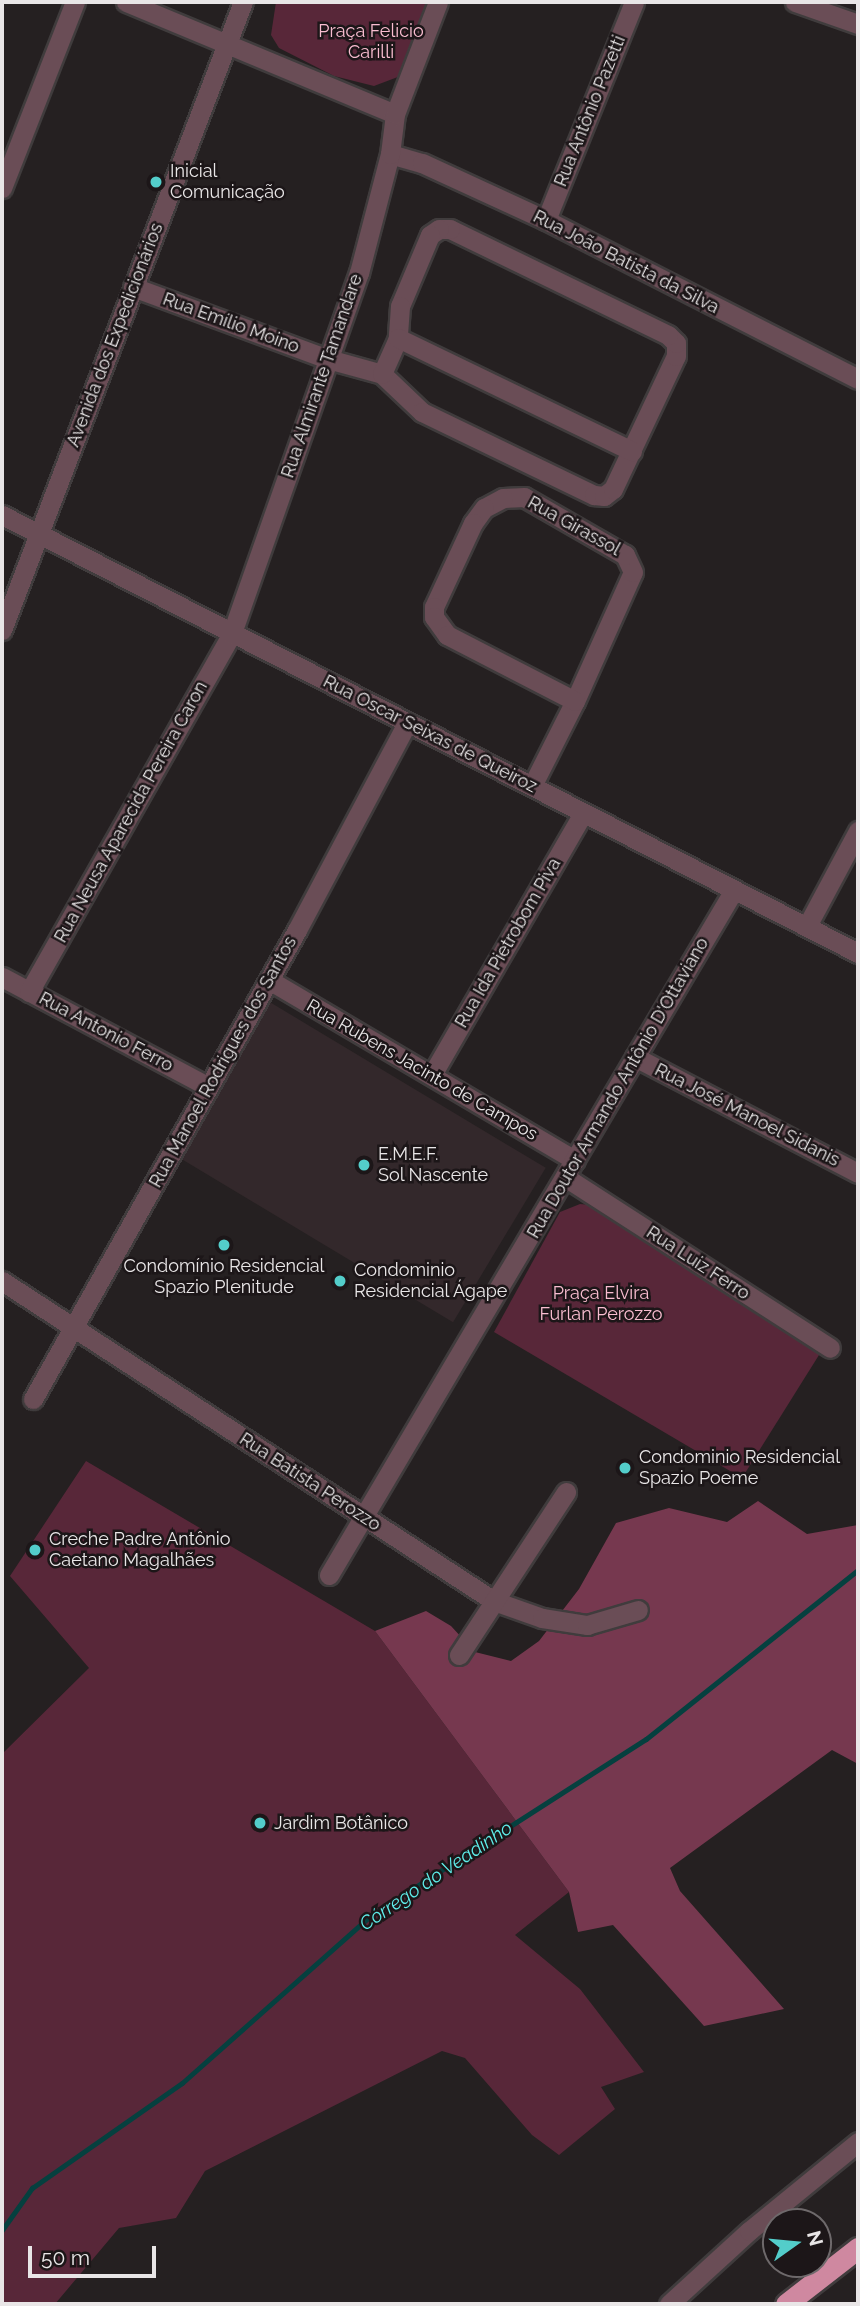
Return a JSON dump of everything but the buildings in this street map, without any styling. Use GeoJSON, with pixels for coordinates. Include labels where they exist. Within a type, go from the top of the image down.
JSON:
{"type":"FeatureCollection","features":[{"type":"Feature","properties":{"kind":"highway"},"geometry":{"type":"LineString","coordinates":[[786,2304],[858,2248]]}},
{"type":"Feature","properties":{"kind":"street"},"geometry":{"type":"LineString","coordinates":[[2,188],[75,2]]}},
{"type":"Feature","properties":{"kind":"street"},"geometry":{"type":"LineString","coordinates":[[127,2],[395,114]]}},
{"type":"Feature","properties":{"kind":"street","name":"Avenida dos Expedicionários"},"geometry":{"type":"LineString","coordinates":[[2,630],[243,2]]}},
{"type":"Feature","properties":{"kind":"street","name":"Rua Almirante Tamandare"},"geometry":{"type":"LineString","coordinates":[[232,633],[359,273],[390,154],[395,114],[438,2]]}},
{"type":"Feature","properties":{"kind":"street","name":"Rua Antônio Pazetti"},"geometry":{"type":"LineString","coordinates":[[546,220],[634,2]]}},
{"type":"Feature","properties":{"kind":"street"},"geometry":{"type":"LineString","coordinates":[[796,2],[858,24]]}},
{"type":"Feature","properties":{"kind":"street","name":"Rua João Batista da Silva"},"geometry":{"type":"LineString","coordinates":[[390,154],[422,163],[546,220],[858,379]]}},
{"type":"Feature","properties":{"kind":"street"},"geometry":{"type":"LineString","coordinates":[[439,229],[462,235],[668,335],[676,343],[676,356],[613,489],[604,496],[594,495],[422,412],[383,374],[398,338],[400,306],[430,235],[439,229]]}},
{"type":"Feature","properties":{"kind":"street","name":"Rua Emílio Moino"},"geometry":{"type":"LineString","coordinates":[[133,287],[328,359],[383,374]]}},
{"type":"Feature","properties":{"kind":"street"},"geometry":{"type":"LineString","coordinates":[[398,338],[632,451]]}},
{"type":"Feature","properties":{"kind":"street","name":"Rua Girassol"},"geometry":{"type":"LineString","coordinates":[[532,786],[575,701],[631,581],[631,564],[625,555],[524,497],[503,498],[484,508],[473,523],[434,607],[435,617],[447,635],[575,701]]}},
{"type":"Feature","properties":{"kind":"street","name":"Rua Oscar Seixas de Queiroz"},"geometry":{"type":"LineString","coordinates":[[2,515],[858,953]]}},
{"type":"Feature","properties":{"kind":"street","name":"Rua Neusa Aparecida Pereira Caron"},"geometry":{"type":"LineString","coordinates":[[29,992],[232,633]]}},
{"type":"Feature","properties":{"kind":"street","name":"Rua Manoel Rodrigues dos Santos"},"geometry":{"type":"LineString","coordinates":[[33,1399],[76,1330],[407,723]]}},
{"type":"Feature","properties":{"kind":"street","name":"Rua Ida Pietrobom Piva"},"geometry":{"type":"LineString","coordinates":[[433,1073],[583,813]]}},
{"type":"Feature","properties":{"kind":"street"},"geometry":{"type":"LineString","coordinates":[[807,926],[858,831]]}},
{"type":"Feature","properties":{"kind":"street","name":"Rua Doutor Armando Antônio D'Ottaviano"},"geometry":{"type":"LineString","coordinates":[[330,1575],[734,890]]}},
{"type":"Feature","properties":{"kind":"street","name":"Rua Antonio Ferro"},"geometry":{"type":"LineString","coordinates":[[2,977],[209,1087]]}},
{"type":"Feature","properties":{"kind":"street","name":"Rua Rubens Jacinto de Campos"},"geometry":{"type":"LineString","coordinates":[[269,980],[433,1073],[570,1169]]}},
{"type":"Feature","properties":{"kind":"street","name":"Rua José Manoel Sidanis"},"geometry":{"type":"LineString","coordinates":[[635,1057],[858,1173]]}},
{"type":"Feature","properties":{"kind":"street","name":"Rua Luiz Ferro"},"geometry":{"type":"LineString","coordinates":[[570,1169],[830,1348]]}},
{"type":"Feature","properties":{"kind":"street","name":"Rua Batista Perozzo"},"geometry":{"type":"LineString","coordinates":[[2,1281],[494,1601],[542,1618],[587,1625],[638,1609]]}},
{"type":"Feature","properties":{"kind":"street"},"geometry":{"type":"LineString","coordinates":[[459,1655],[566,1492]]}},
{"type":"Feature","properties":{"kind":"street"},"geometry":{"type":"LineString","coordinates":[[669,2304],[740,2238],[858,2142]]}},
{"type":"Feature","properties":{"kind":"shaded area","name":"E.M.E.F. Sol Nascente"},"geometry":{"type":"Polygon","coordinates":[[[268,1001],[546,1168],[453,1322],[175,1155],[268,1001]]]}},
{"type":"Feature","properties":{"kind":"shaded area"},"geometry":{"type":"Polygon","coordinates":[[[758,1501],[807,1534],[858,1525],[858,1764],[832,1750],[670,1868],[680,1891],[784,2009],[704,2026],[613,1925],[578,1932],[569,1892],[375,1631],[426,1611],[451,1626],[475,1652],[511,1661],[539,1641],[579,1589],[616,1523],[669,1508],[727,1522],[758,1501]]]}},
{"type":"Feature","properties":{"kind":"green space","name":"Praça Felicio Carilli"},"geometry":{"type":"Polygon","coordinates":[[[276,2],[434,2],[403,75],[374,86],[334,76],[279,48],[271,35],[276,2]]]}},
{"type":"Feature","properties":{"kind":"green space","name":"Praça Elvira Furlan Perozzo"},"geometry":{"type":"Polygon","coordinates":[[[580,1204],[590,1205],[824,1347],[742,1478],[494,1332],[560,1212],[580,1204]]]}},
{"type":"Feature","properties":{"kind":"green space","name":"Jardim Botânico"},"geometry":{"type":"Polygon","coordinates":[[[86,1461],[375,1631],[569,1892],[515,1935],[580,1989],[644,2072],[601,2087],[615,2109],[559,2155],[532,2135],[465,2058],[442,2051],[205,2171],[176,2218],[119,2228],[55,2304],[2,2304],[2,1754],[89,1668],[10,1576],[86,1461]]]}},
{"type":"Feature","properties":{"kind":"waterway","name":"Córrego do Veadinho"},"geometry":{"type":"LineString","coordinates":[[2,2230],[32,2188],[182,2083],[370,1916],[646,1739],[858,1570]]}},
{"type":"Feature","properties":{"kind":"place","name":"Inicial Comunicação"},"geometry":{"type":"Point","coordinates":[156,182]}},
{"type":"Feature","properties":{"kind":"place","name":"E.M.E.F. Sol Nascente"},"geometry":{"type":"Point","coordinates":[364,1165]}},
{"type":"Feature","properties":{"kind":"place","name":"Condomínio Residencial Spazio Plenitude"},"geometry":{"type":"Point","coordinates":[224,1245]}},
{"type":"Feature","properties":{"kind":"place","name":"Condominio Residencial Ágape"},"geometry":{"type":"Point","coordinates":[340,1281]}},
{"type":"Feature","properties":{"kind":"place","name":"Condominio Residencial Spazio Poeme"},"geometry":{"type":"Point","coordinates":[625,1468]}},
{"type":"Feature","properties":{"kind":"place","name":"Creche Padre Antônio Caetano Magalhães"},"geometry":{"type":"Point","coordinates":[35,1550]}},
{"type":"Feature","properties":{"kind":"place","name":"Jardim Botânico"},"geometry":{"type":"Point","coordinates":[260,1823]}}]}
